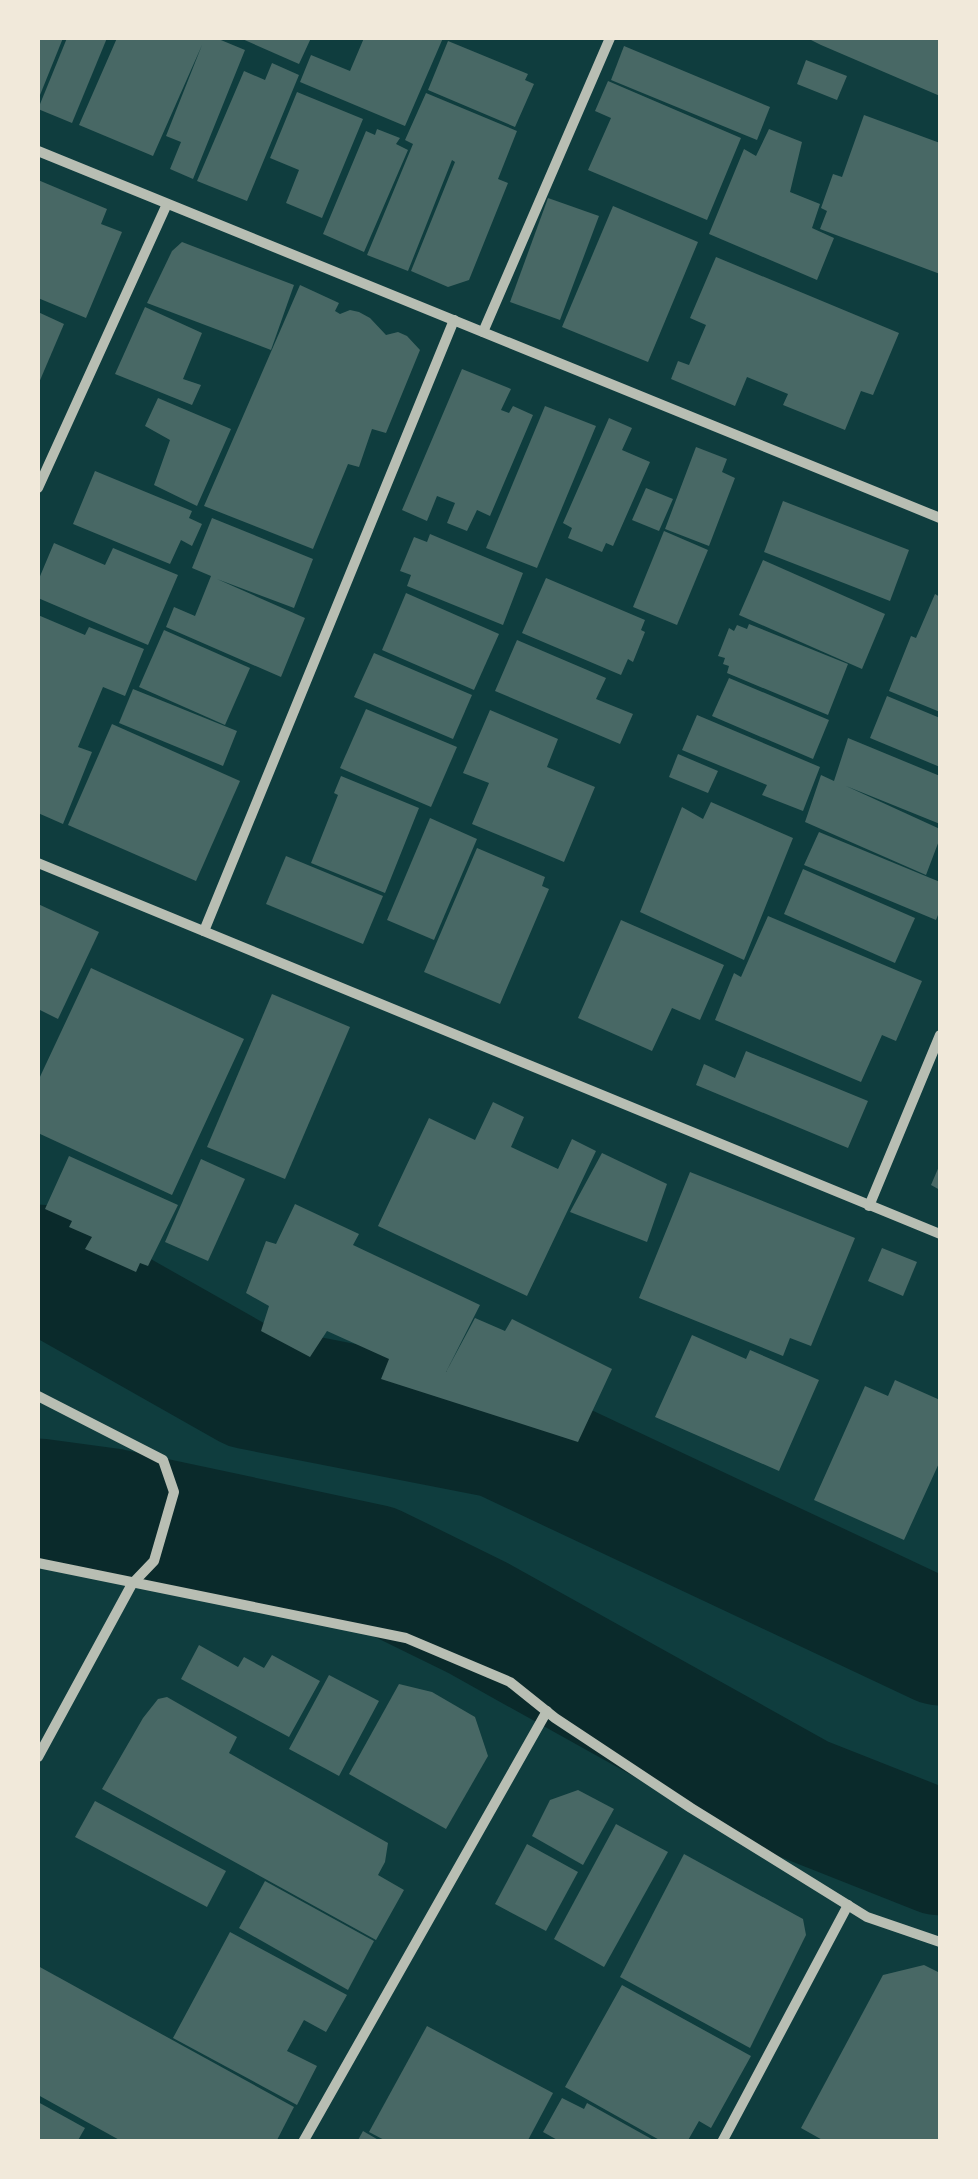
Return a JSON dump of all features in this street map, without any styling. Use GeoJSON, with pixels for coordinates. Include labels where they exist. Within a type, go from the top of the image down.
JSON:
{"type":"FeatureCollection","features":[{"type":"Feature","properties":{"kind":"street"},"geometry":{"type":"LineString","coordinates":[[483,332],[610,38]]}},
{"type":"Feature","properties":{"kind":"street"},"geometry":{"type":"LineString","coordinates":[[38,151],[940,518]]}},
{"type":"Feature","properties":{"kind":"street"},"geometry":{"type":"LineString","coordinates":[[38,488],[166,204]]}},
{"type":"Feature","properties":{"kind":"street"},"geometry":{"type":"LineString","coordinates":[[204,932],[454,320]]}},
{"type":"Feature","properties":{"kind":"street"},"geometry":{"type":"LineString","coordinates":[[38,862],[940,1234]]}},
{"type":"Feature","properties":{"kind":"street"},"geometry":{"type":"LineString","coordinates":[[869,1206],[940,1035]]}},
{"type":"Feature","properties":{"kind":"street"},"geometry":{"type":"LineString","coordinates":[[38,1396],[163,1460],[174,1492],[154,1561],[132,1584],[38,1757]]}},
{"type":"Feature","properties":{"kind":"street"},"geometry":{"type":"LineString","coordinates":[[38,1563],[406,1638],[510,1682],[691,1808],[867,1917],[940,1942]]}},
{"type":"Feature","properties":{"kind":"street"},"geometry":{"type":"LineString","coordinates":[[303,2142],[547,1711]]}},
{"type":"Feature","properties":{"kind":"street"},"geometry":{"type":"LineString","coordinates":[[722,2142],[848,1905]]}},
{"type":"Feature","properties":{"kind":"building"},"geometry":{"type":"Polygon","coordinates":[[[38,38],[63,38],[38,100],[38,38]]]}},
{"type":"Feature","properties":{"kind":"building"},"geometry":{"type":"Polygon","coordinates":[[[67,38],[107,38],[72,123],[38,109],[67,38]]]}},
{"type":"Feature","properties":{"kind":"building"},"geometry":{"type":"Polygon","coordinates":[[[117,38],[216,38],[245,50],[193,179],[170,169],[181,142],[166,136],[202,45],[153,156],[79,125],[117,38]]]}},
{"type":"Feature","properties":{"kind":"building"},"geometry":{"type":"Polygon","coordinates":[[[240,38],[311,38],[299,64],[240,38]]]}},
{"type":"Feature","properties":{"kind":"building"},"geometry":{"type":"Polygon","coordinates":[[[364,38],[443,38],[405,126],[300,82],[311,55],[350,71],[364,38]]]}},
{"type":"Feature","properties":{"kind":"building"},"geometry":{"type":"Polygon","coordinates":[[[807,38],[940,38],[940,96],[821,45],[807,38]]]}},
{"type":"Feature","properties":{"kind":"building"},"geometry":{"type":"Polygon","coordinates":[[[448,41],[528,74],[525,80],[534,84],[515,127],[428,90],[448,41]]]}},
{"type":"Feature","properties":{"kind":"building"},"geometry":{"type":"Polygon","coordinates":[[[624,46],[770,107],[757,140],[611,80],[624,46]]]}},
{"type":"Feature","properties":{"kind":"building"},"geometry":{"type":"Polygon","coordinates":[[[806,60],[847,76],[837,100],[797,84],[806,60]]]}},
{"type":"Feature","properties":{"kind":"building"},"geometry":{"type":"Polygon","coordinates":[[[272,63],[299,75],[247,201],[197,181],[244,71],[265,80],[272,63]]]}},
{"type":"Feature","properties":{"kind":"building"},"geometry":{"type":"Polygon","coordinates":[[[608,81],[741,138],[707,220],[588,170],[611,118],[595,111],[608,81]]]}},
{"type":"Feature","properties":{"kind":"building"},"geometry":{"type":"Polygon","coordinates":[[[297,92],[363,119],[322,218],[286,203],[299,170],[270,158],[297,92]]]}},
{"type":"Feature","properties":{"kind":"building"},"geometry":{"type":"Polygon","coordinates":[[[426,93],[517,131],[498,179],[508,183],[469,280],[448,287],[411,271],[455,162],[452,160],[408,271],[367,255],[413,144],[405,140],[426,93]]]}},
{"type":"Feature","properties":{"kind":"building"},"geometry":{"type":"Polygon","coordinates":[[[864,115],[940,143],[940,274],[820,229],[827,211],[821,208],[833,174],[842,177],[864,115]]]}},
{"type":"Feature","properties":{"kind":"building"},"geometry":{"type":"Polygon","coordinates":[[[377,129],[400,138],[396,144],[408,150],[364,252],[323,234],[366,131],[375,135],[377,129]]]}},
{"type":"Feature","properties":{"kind":"building"},"geometry":{"type":"Polygon","coordinates":[[[769,129],[802,142],[790,192],[820,204],[812,228],[834,238],[817,280],[709,234],[744,149],[756,156],[769,129]]]}},
{"type":"Feature","properties":{"kind":"building"},"geometry":{"type":"Polygon","coordinates":[[[38,180],[107,209],[101,224],[122,232],[86,318],[38,298],[38,180]]]}},
{"type":"Feature","properties":{"kind":"building"},"geometry":{"type":"Polygon","coordinates":[[[548,198],[599,216],[560,320],[510,302],[548,198]]]}},
{"type":"Feature","properties":{"kind":"building"},"geometry":{"type":"Polygon","coordinates":[[[613,206],[698,242],[648,362],[562,327],[613,206]]]}},
{"type":"Feature","properties":{"kind":"building"},"geometry":{"type":"Polygon","coordinates":[[[182,242],[294,285],[271,350],[147,303],[172,251],[182,242]]]}},
{"type":"Feature","properties":{"kind":"building"},"geometry":{"type":"Polygon","coordinates":[[[716,257],[899,333],[873,395],[861,391],[845,430],[783,405],[788,394],[747,377],[735,406],[671,379],[678,361],[689,365],[706,325],[690,318],[716,257]]]}},
{"type":"Feature","properties":{"kind":"building"},"geometry":{"type":"Polygon","coordinates":[[[300,285],[339,303],[335,311],[340,314],[359,312],[386,335],[398,332],[420,350],[386,433],[372,429],[359,467],[348,464],[313,549],[204,506],[300,285]]]}},
{"type":"Feature","properties":{"kind":"building"},"geometry":{"type":"Polygon","coordinates":[[[145,307],[202,333],[183,379],[201,385],[192,405],[115,374],[145,307]]]}},
{"type":"Feature","properties":{"kind":"building"},"geometry":{"type":"Polygon","coordinates":[[[38,312],[64,324],[38,385],[38,312]]]}},
{"type":"Feature","properties":{"kind":"building"},"geometry":{"type":"Polygon","coordinates":[[[462,369],[511,389],[501,410],[509,413],[513,406],[533,415],[490,516],[477,510],[467,531],[447,523],[455,503],[437,496],[427,521],[402,510],[462,369]]]}},
{"type":"Feature","properties":{"kind":"building"},"geometry":{"type":"Polygon","coordinates":[[[158,398],[231,429],[197,506],[154,485],[170,440],[145,426],[158,398]]]}},
{"type":"Feature","properties":{"kind":"building"},"geometry":{"type":"Polygon","coordinates":[[[545,406],[596,426],[537,568],[486,548],[545,406]]]}},
{"type":"Feature","properties":{"kind":"building"},"geometry":{"type":"Polygon","coordinates":[[[609,418],[632,428],[622,450],[650,462],[613,546],[606,543],[602,552],[568,538],[572,528],[563,523],[609,418]]]}},
{"type":"Feature","properties":{"kind":"building"},"geometry":{"type":"Polygon","coordinates":[[[696,447],[727,459],[722,472],[735,478],[709,546],[665,529],[696,447]]]}},
{"type":"Feature","properties":{"kind":"building"},"geometry":{"type":"Polygon","coordinates":[[[95,471],[192,511],[189,518],[202,524],[192,546],[181,540],[170,564],[73,524],[95,471]]]}},
{"type":"Feature","properties":{"kind":"building"},"geometry":{"type":"Polygon","coordinates":[[[646,488],[673,499],[659,531],[632,520],[646,488]]]}},
{"type":"Feature","properties":{"kind":"building"},"geometry":{"type":"Polygon","coordinates":[[[783,501],[909,550],[890,601],[764,552],[783,501]]]}},
{"type":"Feature","properties":{"kind":"building"},"geometry":{"type":"Polygon","coordinates":[[[212,518],[313,559],[294,608],[217,579],[305,618],[281,677],[166,627],[174,607],[195,616],[211,576],[192,568],[212,518]]]}},
{"type":"Feature","properties":{"kind":"building"},"geometry":{"type":"Polygon","coordinates":[[[664,531],[708,550],[677,625],[633,607],[664,531]]]}},
{"type":"Feature","properties":{"kind":"building"},"geometry":{"type":"Polygon","coordinates":[[[430,534],[523,573],[503,625],[407,586],[411,575],[400,571],[414,537],[427,542],[430,534]]]}},
{"type":"Feature","properties":{"kind":"building"},"geometry":{"type":"Polygon","coordinates":[[[54,543],[105,565],[113,548],[178,575],[148,645],[38,598],[38,581],[54,543]]]}},
{"type":"Feature","properties":{"kind":"building"},"geometry":{"type":"Polygon","coordinates":[[[763,560],[885,614],[862,669],[739,615],[763,560]]]}},
{"type":"Feature","properties":{"kind":"building"},"geometry":{"type":"Polygon","coordinates":[[[546,578],[645,620],[641,630],[645,632],[633,662],[628,659],[621,675],[522,633],[546,578]]]}},
{"type":"Feature","properties":{"kind":"building"},"geometry":{"type":"Polygon","coordinates":[[[406,593],[499,634],[474,690],[382,650],[406,593]]]}},
{"type":"Feature","properties":{"kind":"building"},"geometry":{"type":"Polygon","coordinates":[[[935,594],[940,597],[940,712],[889,691],[911,636],[916,638],[935,594]]]}},
{"type":"Feature","properties":{"kind":"building"},"geometry":{"type":"Polygon","coordinates":[[[38,615],[85,635],[89,627],[144,649],[125,696],[103,687],[78,747],[92,752],[63,824],[38,813],[38,615]]]}},
{"type":"Feature","properties":{"kind":"building"},"geometry":{"type":"Polygon","coordinates":[[[749,624],[848,664],[828,715],[727,673],[725,658],[718,656],[729,628],[734,631],[737,625],[747,629],[749,624]]]}},
{"type":"Feature","properties":{"kind":"building"},"geometry":{"type":"Polygon","coordinates":[[[164,630],[250,668],[225,725],[139,687],[164,630]]]}},
{"type":"Feature","properties":{"kind":"building"},"geometry":{"type":"Polygon","coordinates":[[[517,640],[606,678],[596,699],[633,714],[620,744],[495,691],[517,640]]]}},
{"type":"Feature","properties":{"kind":"building"},"geometry":{"type":"Polygon","coordinates":[[[374,653],[472,695],[453,739],[354,697],[374,653]]]}},
{"type":"Feature","properties":{"kind":"building"},"geometry":{"type":"Polygon","coordinates":[[[729,678],[829,720],[813,759],[712,716],[729,678]]]}},
{"type":"Feature","properties":{"kind":"building"},"geometry":{"type":"Polygon","coordinates":[[[133,689],[237,731],[223,766],[119,723],[133,689]]]}},
{"type":"Feature","properties":{"kind":"building"},"geometry":{"type":"Polygon","coordinates":[[[887,696],[940,718],[940,767],[870,738],[887,696]]]}},
{"type":"Feature","properties":{"kind":"building"},"geometry":{"type":"Polygon","coordinates":[[[366,709],[457,747],[431,807],[340,768],[366,709]]]}},
{"type":"Feature","properties":{"kind":"building"},"geometry":{"type":"Polygon","coordinates":[[[490,710],[558,739],[547,767],[595,787],[564,862],[472,824],[489,783],[463,773],[490,710]]]}},
{"type":"Feature","properties":{"kind":"building"},"geometry":{"type":"Polygon","coordinates":[[[697,715],[820,767],[803,811],[762,795],[767,785],[682,750],[697,715]]]}},
{"type":"Feature","properties":{"kind":"building"},"geometry":{"type":"Polygon","coordinates":[[[112,724],[240,781],[196,881],[68,825],[112,724]]]}},
{"type":"Feature","properties":{"kind":"building"},"geometry":{"type":"Polygon","coordinates":[[[848,738],[940,776],[940,824],[846,786],[940,829],[926,875],[805,822],[821,775],[834,781],[848,738]]]}},
{"type":"Feature","properties":{"kind":"building"},"geometry":{"type":"Polygon","coordinates":[[[678,754],[718,771],[708,793],[669,777],[678,754]]]}},
{"type":"Feature","properties":{"kind":"building"},"geometry":{"type":"Polygon","coordinates":[[[341,776],[419,808],[385,893],[311,863],[338,795],[334,793],[341,776]]]}},
{"type":"Feature","properties":{"kind":"building"},"geometry":{"type":"Polygon","coordinates":[[[711,802],[793,838],[744,960],[640,912],[682,807],[703,819],[711,802]]]}},
{"type":"Feature","properties":{"kind":"building"},"geometry":{"type":"Polygon","coordinates":[[[430,818],[477,839],[434,940],[387,920],[430,818]]]}},
{"type":"Feature","properties":{"kind":"building"},"geometry":{"type":"Polygon","coordinates":[[[819,832],[940,882],[936,920],[804,865],[819,832]]]}},
{"type":"Feature","properties":{"kind":"building"},"geometry":{"type":"Polygon","coordinates":[[[477,848],[545,877],[542,886],[549,889],[500,1004],[424,972],[477,848]]]}},
{"type":"Feature","properties":{"kind":"building"},"geometry":{"type":"Polygon","coordinates":[[[286,856],[383,896],[363,944],[266,904],[286,856]]]}},
{"type":"Feature","properties":{"kind":"building"},"geometry":{"type":"Polygon","coordinates":[[[803,869],[915,918],[895,963],[784,914],[803,869]]]}},
{"type":"Feature","properties":{"kind":"building"},"geometry":{"type":"Polygon","coordinates":[[[38,904],[99,932],[58,1019],[38,1009],[38,904]]]}},
{"type":"Feature","properties":{"kind":"building"},"geometry":{"type":"Polygon","coordinates":[[[768,916],[922,981],[896,1041],[882,1035],[861,1082],[715,1020],[734,973],[741,977],[768,916]]]}},
{"type":"Feature","properties":{"kind":"building"},"geometry":{"type":"Polygon","coordinates":[[[621,920],[724,965],[700,1020],[672,1008],[652,1051],[578,1018],[621,920]]]}},
{"type":"Feature","properties":{"kind":"building"},"geometry":{"type":"Polygon","coordinates":[[[91,968],[244,1039],[172,1195],[38,1133],[38,1081],[91,968]]]}},
{"type":"Feature","properties":{"kind":"building"},"geometry":{"type":"Polygon","coordinates":[[[272,994],[350,1027],[285,1179],[207,1147],[272,994]]]}},
{"type":"Feature","properties":{"kind":"building"},"geometry":{"type":"Polygon","coordinates":[[[746,1051],[868,1101],[848,1148],[696,1085],[704,1064],[735,1078],[746,1051]]]}},
{"type":"Feature","properties":{"kind":"building"},"geometry":{"type":"Polygon","coordinates":[[[493,1102],[524,1117],[511,1147],[558,1169],[572,1139],[596,1151],[527,1296],[378,1226],[429,1118],[475,1140],[493,1102]]]}},
{"type":"Feature","properties":{"kind":"building"},"geometry":{"type":"Polygon","coordinates":[[[602,1153],[667,1184],[647,1242],[570,1212],[602,1153]]]}},
{"type":"Feature","properties":{"kind":"building"},"geometry":{"type":"Polygon","coordinates":[[[69,1156],[178,1205],[148,1266],[140,1263],[136,1272],[85,1249],[92,1237],[69,1227],[72,1221],[45,1209],[69,1156]]]}},
{"type":"Feature","properties":{"kind":"building"},"geometry":{"type":"Polygon","coordinates":[[[201,1159],[245,1179],[208,1261],[165,1242],[201,1159]]]}},
{"type":"Feature","properties":{"kind":"building"},"geometry":{"type":"Polygon","coordinates":[[[940,1164],[940,1190],[931,1185],[940,1164]]]}},
{"type":"Feature","properties":{"kind":"building"},"geometry":{"type":"Polygon","coordinates":[[[690,1172],[855,1238],[811,1346],[790,1338],[783,1356],[639,1298],[690,1172]]]}},
{"type":"Feature","properties":{"kind":"building"},"geometry":{"type":"Polygon","coordinates":[[[295,1204],[359,1234],[353,1245],[480,1305],[446,1372],[475,1318],[505,1331],[512,1319],[612,1369],[578,1442],[381,1379],[389,1359],[327,1331],[310,1357],[261,1331],[269,1306],[246,1293],[266,1241],[276,1244],[295,1204]]]}},
{"type":"Feature","properties":{"kind":"building"},"geometry":{"type":"Polygon","coordinates":[[[882,1248],[917,1262],[903,1296],[868,1281],[882,1248]]]}},
{"type":"Feature","properties":{"kind":"building"},"geometry":{"type":"Polygon","coordinates":[[[692,1335],[746,1359],[750,1350],[819,1380],[779,1471],[655,1417],[692,1335]]]}},
{"type":"Feature","properties":{"kind":"building"},"geometry":{"type":"Polygon","coordinates":[[[895,1380],[940,1400],[940,1461],[904,1540],[814,1500],[865,1386],[888,1396],[895,1380]]]}},
{"type":"Feature","properties":{"kind":"building"},"geometry":{"type":"Polygon","coordinates":[[[199,1645],[238,1667],[244,1657],[264,1668],[272,1655],[320,1681],[289,1737],[181,1679],[199,1645]]]}},
{"type":"Feature","properties":{"kind":"building"},"geometry":{"type":"Polygon","coordinates":[[[329,1675],[379,1701],[339,1776],[289,1749],[329,1675]]]}},
{"type":"Feature","properties":{"kind":"building"},"geometry":{"type":"Polygon","coordinates":[[[399,1684],[432,1692],[475,1717],[488,1756],[446,1829],[349,1774],[399,1684]]]}},
{"type":"Feature","properties":{"kind":"building"},"geometry":{"type":"Polygon","coordinates":[[[167,1697],[237,1737],[229,1753],[388,1843],[378,1875],[404,1890],[376,1940],[102,1789],[143,1718],[158,1699],[167,1697]]]}},
{"type":"Feature","properties":{"kind":"building"},"geometry":{"type":"Polygon","coordinates":[[[578,1790],[614,1809],[583,1865],[532,1836],[550,1800],[578,1790]]]}},
{"type":"Feature","properties":{"kind":"building"},"geometry":{"type":"Polygon","coordinates":[[[95,1801],[226,1871],[207,1907],[75,1837],[95,1801]]]}},
{"type":"Feature","properties":{"kind":"building"},"geometry":{"type":"Polygon","coordinates":[[[616,1824],[668,1852],[604,1967],[554,1939],[616,1824]]]}},
{"type":"Feature","properties":{"kind":"building"},"geometry":{"type":"Polygon","coordinates":[[[527,1844],[578,1872],[546,1931],[495,1904],[527,1844]]]}},
{"type":"Feature","properties":{"kind":"building"},"geometry":{"type":"Polygon","coordinates":[[[684,1854],[803,1919],[806,1935],[750,2048],[620,1977],[684,1854]]]}},
{"type":"Feature","properties":{"kind":"building"},"geometry":{"type":"Polygon","coordinates":[[[265,1881],[374,1941],[348,1990],[239,1928],[265,1881]]]}},
{"type":"Feature","properties":{"kind":"building"},"geometry":{"type":"Polygon","coordinates":[[[230,1932],[347,1995],[326,2032],[304,2020],[287,2051],[317,2066],[297,2105],[173,2038],[230,1932]]]}},
{"type":"Feature","properties":{"kind":"building"},"geometry":{"type":"Polygon","coordinates":[[[924,1965],[940,1973],[940,2142],[826,2142],[801,2128],[883,1975],[924,1965]]]}},
{"type":"Feature","properties":{"kind":"building"},"geometry":{"type":"Polygon","coordinates":[[[38,1966],[294,2107],[276,2142],[123,2142],[38,2095],[38,1966]]]}},
{"type":"Feature","properties":{"kind":"building"},"geometry":{"type":"Polygon","coordinates":[[[622,1985],[751,2056],[711,2128],[699,2121],[687,2142],[663,2142],[565,2087],[622,1985]]]}},
{"type":"Feature","properties":{"kind":"building"},"geometry":{"type":"Polygon","coordinates":[[[427,2026],[553,2093],[527,2142],[388,2142],[369,2132],[427,2026]]]}},
{"type":"Feature","properties":{"kind":"building"},"geometry":{"type":"Polygon","coordinates":[[[562,2098],[584,2109],[587,2103],[657,2142],[561,2142],[543,2132],[562,2098]]]}},
{"type":"Feature","properties":{"kind":"building"},"geometry":{"type":"Polygon","coordinates":[[[38,2102],[85,2128],[77,2142],[38,2142],[38,2102]]]}},
{"type":"Feature","properties":{"kind":"building"},"geometry":{"type":"Polygon","coordinates":[[[363,2131],[382,2142],[357,2142],[363,2131]]]}},
{"type":"Feature","properties":{"kind":"waterway"},"geometry":{"type":"LineString","coordinates":[[38,1267],[250,1387],[500,1436],[940,1643]]}},
{"type":"Feature","properties":{"kind":"waterway"},"geometry":{"type":"LineString","coordinates":[[38,1501],[112,1511],[374,1567],[478,1618],[801,1798],[940,1853]]}}]}
